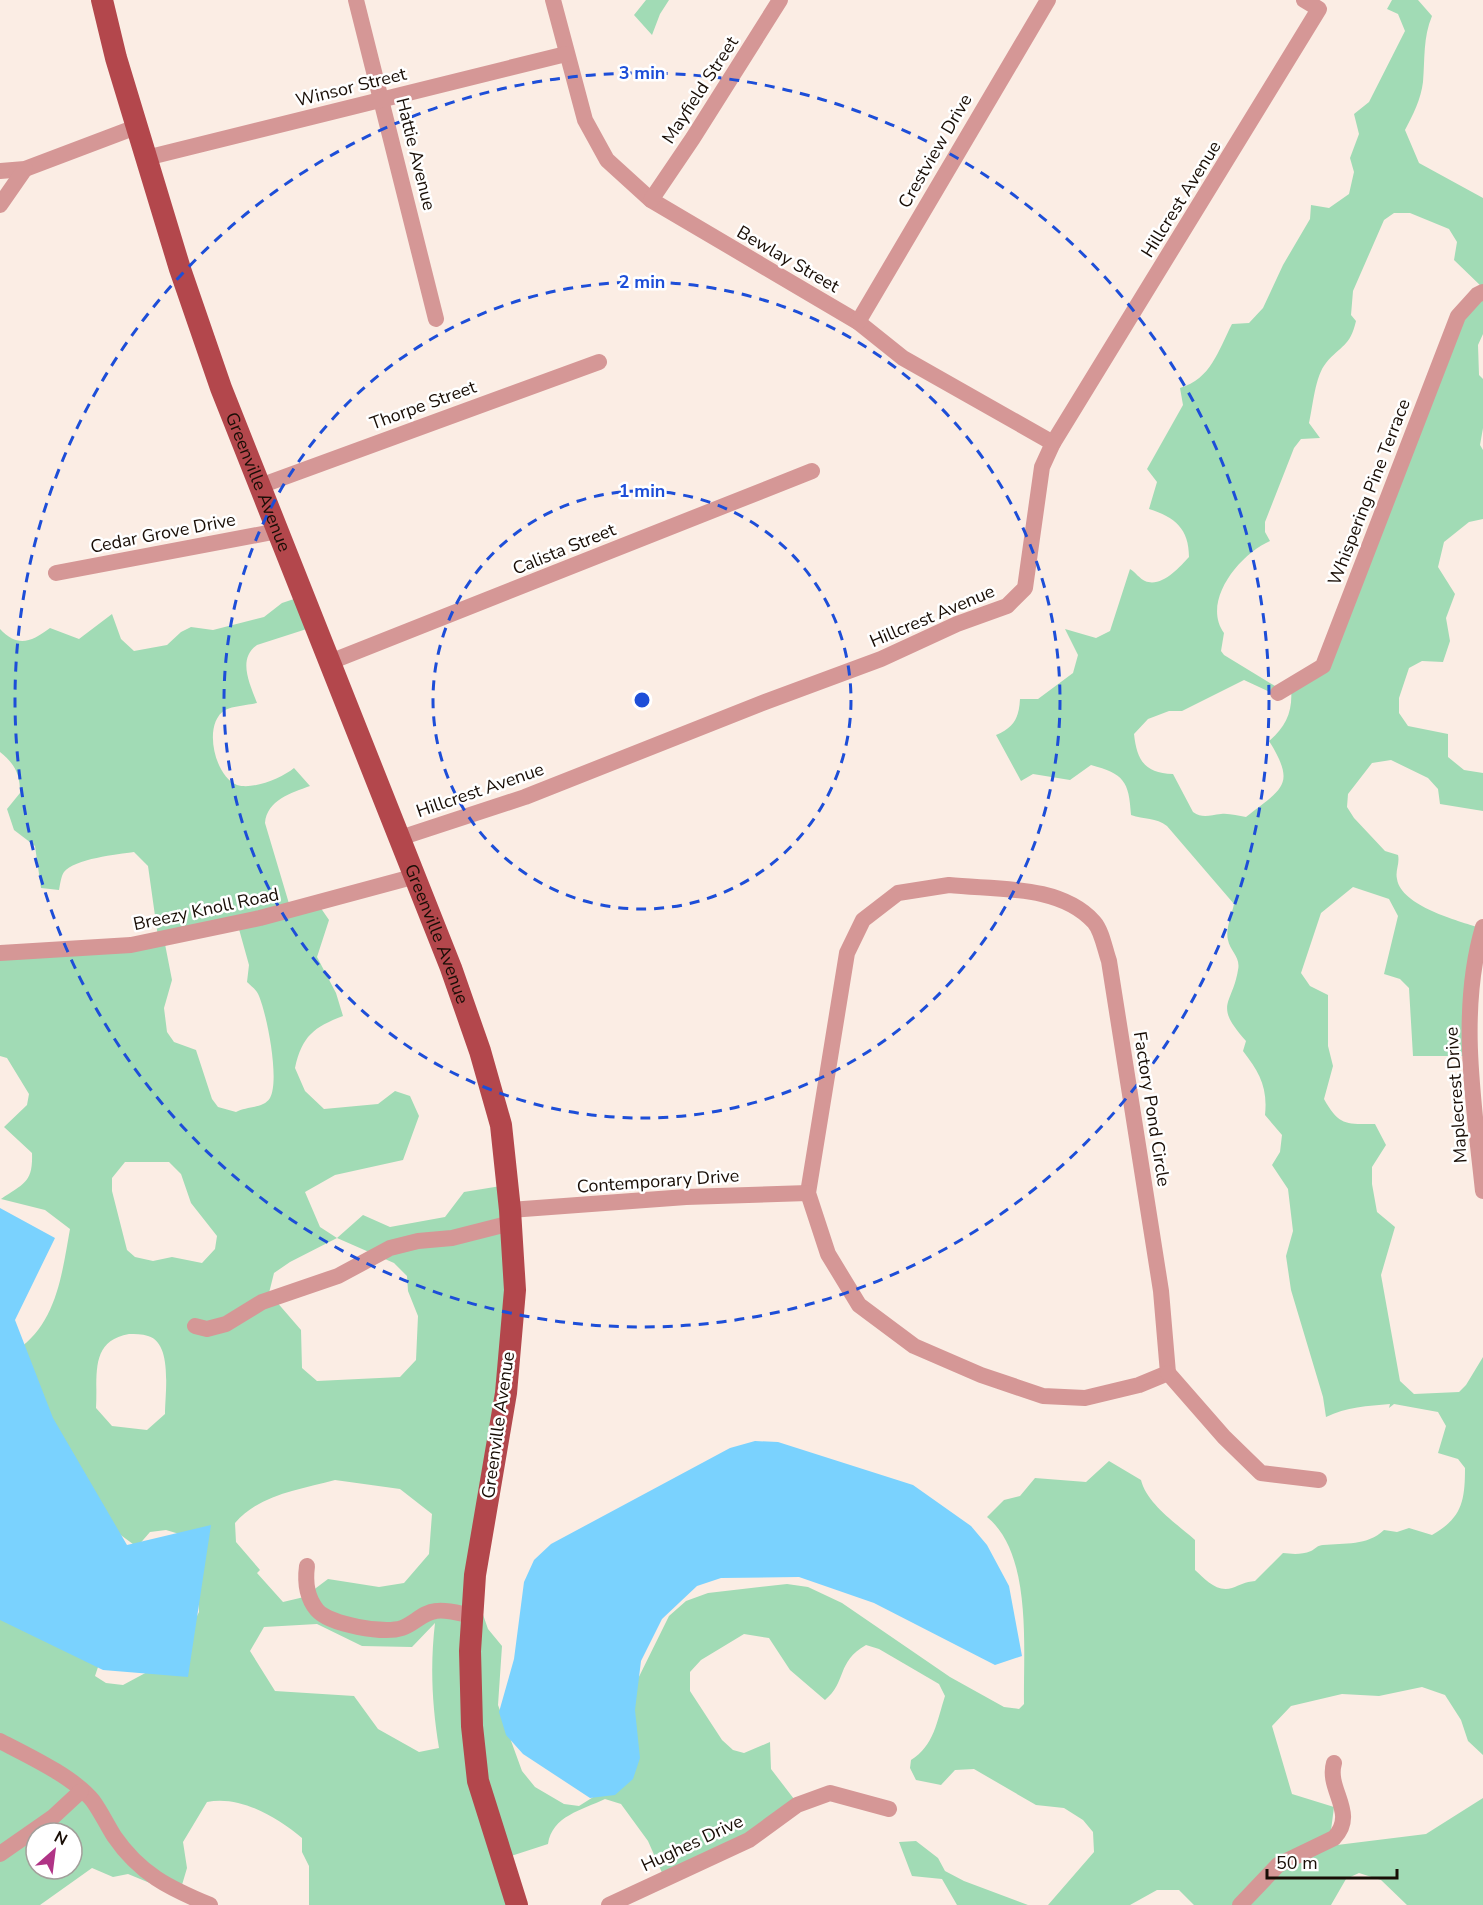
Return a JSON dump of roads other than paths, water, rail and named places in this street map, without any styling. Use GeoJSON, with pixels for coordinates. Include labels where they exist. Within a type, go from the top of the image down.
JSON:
{"type":"FeatureCollection","features":[{"type":"Feature","properties":{"kind":"main road","name":"Greenville Avenue"},"geometry":{"type":"LineString","coordinates":[[102,0],[136,127],[180,269],[221,388],[451,968],[501,1125],[511,1216],[514,1290],[506,1393],[475,1575],[470,1652],[472,1726],[478,1781],[517,1905]]}},
{"type":"Feature","properties":{"kind":"street","name":"Hattie Avenue"},"geometry":{"type":"LineString","coordinates":[[356,0],[436,319]]}},
{"type":"Feature","properties":{"kind":"street","name":"Bewlay Street"},"geometry":{"type":"LineString","coordinates":[[554,0],[566,54],[585,120],[607,160],[651,200],[858,322],[903,358],[1053,443]]}},
{"type":"Feature","properties":{"kind":"street","name":"Mayfield Street"},"geometry":{"type":"LineString","coordinates":[[651,200],[780,0]]}},
{"type":"Feature","properties":{"kind":"street","name":"Crestview Drive"},"geometry":{"type":"LineString","coordinates":[[858,322],[1048,0]]}},
{"type":"Feature","properties":{"kind":"street","name":"Hillcrest Avenue"},"geometry":{"type":"LineString","coordinates":[[400,838],[525,797],[765,702],[881,659],[957,624],[1007,606],[1025,588],[1042,467],[1053,443],[1319,9],[1304,0]]}},
{"type":"Feature","properties":{"kind":"street","name":"Winsor Street"},"geometry":{"type":"LineString","coordinates":[[146,158],[566,54]]}},
{"type":"Feature","properties":{"kind":"street"},"geometry":{"type":"LineString","coordinates":[[0,171],[24,169],[136,127]]}},
{"type":"Feature","properties":{"kind":"street"},"geometry":{"type":"LineString","coordinates":[[0,205],[24,169]]}},
{"type":"Feature","properties":{"kind":"street","name":"Whispering Pine Terrace"},"geometry":{"type":"LineString","coordinates":[[1278,693],[1323,666],[1458,316],[1477,295],[1483,292]]}},
{"type":"Feature","properties":{"kind":"street","name":"Thorpe Street"},"geometry":{"type":"LineString","coordinates":[[260,486],[598,362]]}},
{"type":"Feature","properties":{"kind":"street","name":"Calista Street"},"geometry":{"type":"LineString","coordinates":[[330,662],[812,471]]}},
{"type":"Feature","properties":{"kind":"street","name":"Cedar Grove Drive"},"geometry":{"type":"LineString","coordinates":[[56,573],[278,531]]}},
{"type":"Feature","properties":{"kind":"street","name":"Breezy Knoll Road"},"geometry":{"type":"LineString","coordinates":[[0,953],[131,945],[260,918],[416,876]]}},
{"type":"Feature","properties":{"kind":"street","name":"Factory Pond Circle"},"geometry":{"type":"LineString","coordinates":[[949,885],[1046,894],[1071,903],[1095,924],[1109,961],[1158,1269],[1168,1373],[1139,1385],[1085,1398],[1043,1396],[981,1375],[914,1346],[859,1305],[828,1254],[808,1192],[847,953],[863,920],[898,893],[949,885]]}},
{"type":"Feature","properties":{"kind":"street","name":"Maplecrest Drive"},"geometry":{"type":"LineString","coordinates":[[1483,927],[1475,955],[1470,1056],[1483,1191]]}},
{"type":"Feature","properties":{"kind":"street","name":"Contemporary Drive"},"geometry":{"type":"LineString","coordinates":[[195,1326],[207,1329],[226,1324],[262,1302],[338,1276],[390,1248],[452,1238],[511,1216],[686,1197],[808,1192]]}},
{"type":"Feature","properties":{"kind":"street"},"geometry":{"type":"LineString","coordinates":[[1168,1373],[1224,1437],[1261,1473],[1319,1480]]}},
{"type":"Feature","properties":{"kind":"street"},"geometry":{"type":"LineString","coordinates":[[307,1566],[307,1590],[316,1610],[325,1617],[377,1630],[401,1628],[436,1611],[473,1616]]}},
{"type":"Feature","properties":{"kind":"street"},"geometry":{"type":"LineString","coordinates":[[0,1741],[44,1764],[92,1800],[135,1864],[149,1876],[210,1905]]}},
{"type":"Feature","properties":{"kind":"street"},"geometry":{"type":"LineString","coordinates":[[1239,1905],[1278,1866],[1335,1838],[1341,1831],[1344,1808],[1330,1775],[1334,1763]]}},
{"type":"Feature","properties":{"kind":"street"},"geometry":{"type":"LineString","coordinates":[[0,1854],[53,1817],[81,1791]]}},
{"type":"Feature","properties":{"kind":"street","name":"Hughes Drive"},"geometry":{"type":"LineString","coordinates":[[609,1905],[749,1840],[798,1805],[830,1793],[889,1809]]}},
{"type":"Feature","properties":{"kind":"water"},"geometry":{"type":"Polygon","coordinates":[[[0,1208],[55,1238],[15,1320],[53,1418],[127,1545],[211,1525],[188,1677],[103,1670],[0,1620],[0,1208]]]}},
{"type":"Feature","properties":{"kind":"water"},"geometry":{"type":"Polygon","coordinates":[[[755,1441],[778,1442],[913,1485],[971,1526],[987,1545],[1009,1586],[1022,1656],[995,1665],[874,1603],[799,1577],[721,1578],[697,1586],[662,1619],[641,1661],[635,1710],[640,1758],[633,1779],[615,1795],[590,1798],[523,1754],[506,1735],[499,1712],[514,1659],[524,1582],[534,1560],[551,1544],[730,1448],[755,1441]]]}}]}
